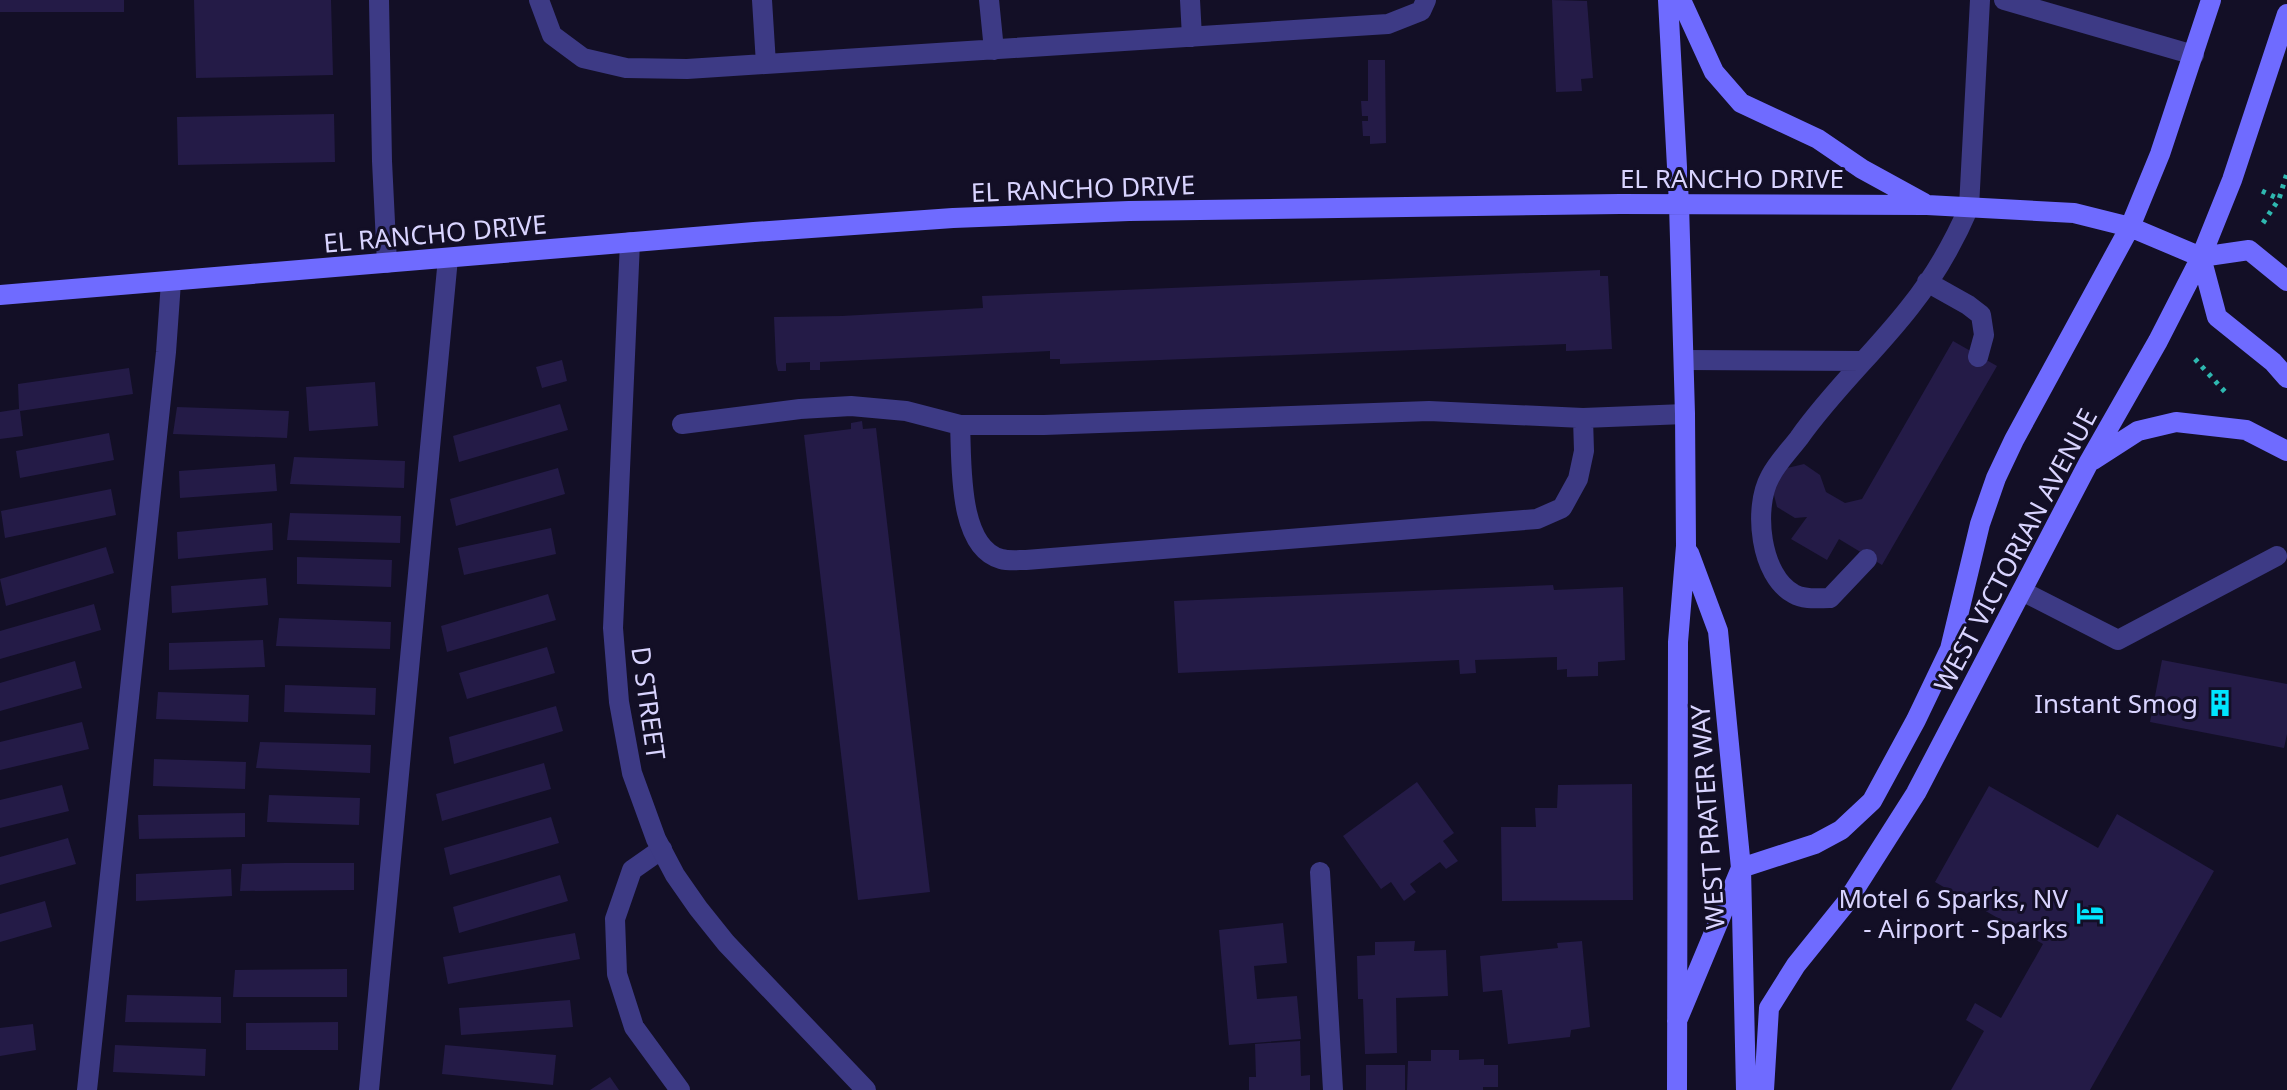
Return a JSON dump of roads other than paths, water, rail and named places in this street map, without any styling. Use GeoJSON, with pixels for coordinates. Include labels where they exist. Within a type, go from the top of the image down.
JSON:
{"type":"FeatureCollection","features":[{"type":"Feature","properties":{"kind":"main road","name":"WEST PRATER WAY"},"geometry":{"type":"LineString","coordinates":[[1668,0],[1685,360],[1686,546],[1678,642],[1677,1090]]}},
{"type":"Feature","properties":{"kind":"main road"},"geometry":{"type":"LineString","coordinates":[[1681,0],[1714,72],[1741,103],[1818,139],[1862,169],[1927,205]]}},
{"type":"Feature","properties":{"kind":"main road","name":"WEST VICTORIAN AVENUE"},"geometry":{"type":"LineString","coordinates":[[1741,868],[1815,844],[1841,830],[1872,801],[1916,720],[1950,649],[1980,524],[1996,478],[2130,227],[2160,154],[2211,0]]}},
{"type":"Feature","properties":{"kind":"main road","name":"WEST VICTORIAN AVENUE"},"geometry":{"type":"LineString","coordinates":[[1764,1090],[1769,1008],[1796,965],[1846,903],[1916,793],[2089,462],[2153,350],[2201,257],[2232,180],[2287,14]]}},
{"type":"Feature","properties":{"kind":"main road","name":"EL RANCHO DRIVE"},"geometry":{"type":"LineString","coordinates":[[0,295],[630,242],[953,218],[1129,211],[1679,204],[1927,205],[2074,213],[2130,227],[2201,257]]}},
{"type":"Feature","properties":{"kind":"main road"},"geometry":{"type":"LineString","coordinates":[[2287,281],[2249,250],[2201,257],[2217,317],[2273,362],[2287,378]]}},
{"type":"Feature","properties":{"kind":"main road"},"geometry":{"type":"LineString","coordinates":[[2089,462],[2138,431],[2176,422],[2246,430],[2287,451]]}},
{"type":"Feature","properties":{"kind":"main road","name":"WEST PRATER WAY"},"geometry":{"type":"LineString","coordinates":[[1686,546],[1718,631],[1741,868],[1746,1090]]}},
{"type":"Feature","properties":{"kind":"main road"},"geometry":{"type":"LineString","coordinates":[[1677,1021],[1741,868]]}},
{"type":"Feature","properties":{"kind":"street"},"geometry":{"type":"LineString","coordinates":[[379,0],[387,263]]}},
{"type":"Feature","properties":{"kind":"street"},"geometry":{"type":"LineString","coordinates":[[539,0],[552,35],[583,58],[626,68],[687,69],[1388,24],[1421,11],[1426,0]]}},
{"type":"Feature","properties":{"kind":"street"},"geometry":{"type":"LineString","coordinates":[[762,0],[766,64]]}},
{"type":"Feature","properties":{"kind":"street"},"geometry":{"type":"LineString","coordinates":[[989,0],[994,50]]}},
{"type":"Feature","properties":{"kind":"street"},"geometry":{"type":"LineString","coordinates":[[1190,0],[1192,37]]}},
{"type":"Feature","properties":{"kind":"street"},"geometry":{"type":"LineString","coordinates":[[1867,559],[1830,598],[1794,595],[1777,579],[1766,555],[1761,533],[1762,495],[1770,477],[1812,420],[1911,306],[1956,239],[1969,207],[1980,0]]}},
{"type":"Feature","properties":{"kind":"street"},"geometry":{"type":"LineString","coordinates":[[2004,0],[2194,55]]}},
{"type":"Feature","properties":{"kind":"street","name":"D STREET"},"geometry":{"type":"LineString","coordinates":[[630,242],[613,628],[619,702],[632,773],[675,875],[726,943],[866,1090]]}},
{"type":"Feature","properties":{"kind":"street"},"geometry":{"type":"LineString","coordinates":[[369,1090],[448,258]]}},
{"type":"Feature","properties":{"kind":"street"},"geometry":{"type":"LineString","coordinates":[[87,1090],[171,282]]}},
{"type":"Feature","properties":{"kind":"street"},"geometry":{"type":"LineString","coordinates":[[1927,282],[1981,315],[1984,335],[1978,357]]}},
{"type":"Feature","properties":{"kind":"street"},"geometry":{"type":"LineString","coordinates":[[1685,360],[1862,361]]}},
{"type":"Feature","properties":{"kind":"street"},"geometry":{"type":"LineString","coordinates":[[682,424],[800,409],[851,406],[906,411],[960,425],[1429,411],[1583,418],[1685,414]]}},
{"type":"Feature","properties":{"kind":"street"},"geometry":{"type":"LineString","coordinates":[[960,425],[966,513],[978,543],[999,558],[1026,560],[1537,519],[1562,508],[1578,479],[1584,451],[1583,418]]}},
{"type":"Feature","properties":{"kind":"street"},"geometry":{"type":"LineString","coordinates":[[2022,591],[2118,640],[2284,559]]}},
{"type":"Feature","properties":{"kind":"street"},"geometry":{"type":"LineString","coordinates":[[662,849],[632,870],[615,919],[617,974],[634,1027],[680,1090]]}},
{"type":"Feature","properties":{"kind":"street"},"geometry":{"type":"LineString","coordinates":[[1320,872],[1333,1090]]}},
{"type":"Feature","properties":{"kind":"place","name":"Instant Smog"},"geometry":{"type":"Point","coordinates":[2220,703]}},
{"type":"Feature","properties":{"kind":"place","name":"Motel 6 Sparks, NV - Airport - Sparks"},"geometry":{"type":"Point","coordinates":[2090,913]}}]}
